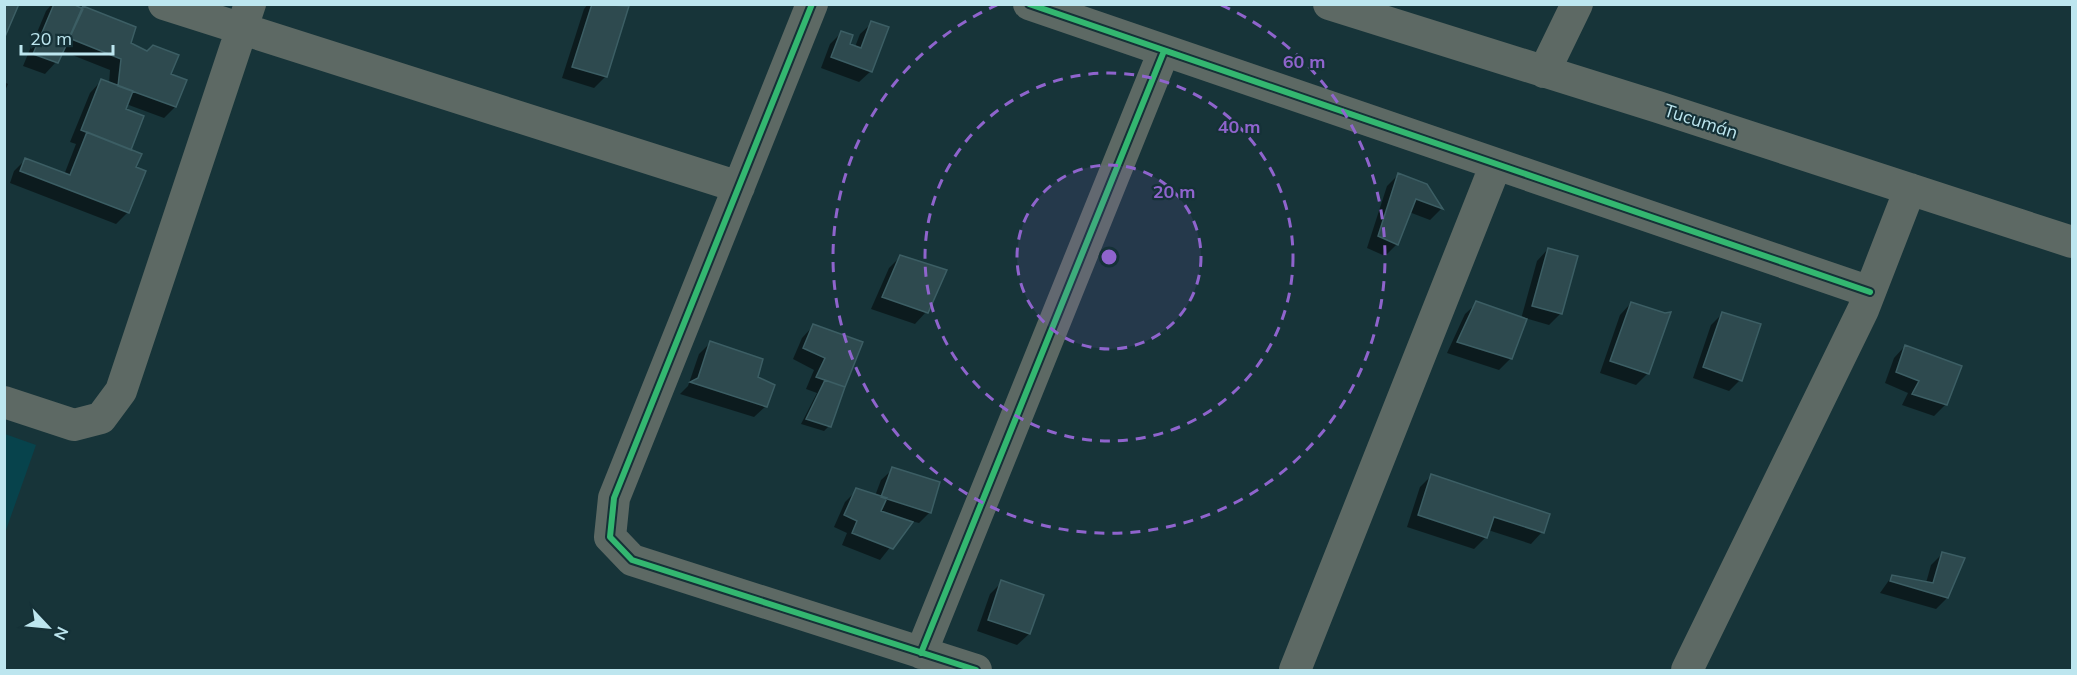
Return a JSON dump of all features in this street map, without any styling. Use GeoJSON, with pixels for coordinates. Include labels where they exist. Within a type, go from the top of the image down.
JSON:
{"type":"FeatureCollection","features":[{"type":"Feature","properties":{"kind":"street"},"geometry":{"type":"LineString","coordinates":[[164,4],[246,16],[739,187]]}},
{"type":"Feature","properties":{"kind":"street"},"geometry":{"type":"LineString","coordinates":[[812,4],[614,498],[610,537],[632,560],[975,670]]}},
{"type":"Feature","properties":{"kind":"street"},"geometry":{"type":"LineString","coordinates":[[1029,4],[1870,292]]}},
{"type":"Feature","properties":{"kind":"street","name":"Tucumán"},"geometry":{"type":"LineString","coordinates":[[1329,4],[2073,242]]}},
{"type":"Feature","properties":{"kind":"street"},"geometry":{"type":"LineString","coordinates":[[1544,72],[1577,4]]}},
{"type":"Feature","properties":{"kind":"street"},"geometry":{"type":"LineString","coordinates":[[4,402],[74,425],[101,418],[121,391],[246,16]]}},
{"type":"Feature","properties":{"kind":"street"},"geometry":{"type":"LineString","coordinates":[[921,653],[1164,51]]}},
{"type":"Feature","properties":{"kind":"street"},"geometry":{"type":"LineString","coordinates":[[1295,670],[1496,164]]}},
{"type":"Feature","properties":{"kind":"street"},"geometry":{"type":"LineString","coordinates":[[1688,670],[1870,292],[1910,189]]}},
{"type":"Feature","properties":{"kind":"shaded area"},"geometry":{"type":"Polygon","coordinates":[[[4,434],[36,445],[5,533],[4,434]]]}},
{"type":"Feature","properties":{"kind":"building"},"geometry":{"type":"Polygon","coordinates":[[[4,4],[19,4],[4,39],[4,4]]]}},
{"type":"Feature","properties":{"kind":"building"},"geometry":{"type":"Polygon","coordinates":[[[54,4],[73,4],[83,9],[58,63],[33,54],[54,4]]]}},
{"type":"Feature","properties":{"kind":"building"},"geometry":{"type":"Polygon","coordinates":[[[592,4],[629,6],[607,77],[572,67],[592,4]]]}},
{"type":"Feature","properties":{"kind":"building"},"geometry":{"type":"Polygon","coordinates":[[[83,6],[136,27],[131,43],[147,51],[153,45],[179,55],[171,74],[187,80],[176,107],[118,86],[121,59],[69,38],[83,6]]]}},
{"type":"Feature","properties":{"kind":"building"},"geometry":{"type":"Polygon","coordinates":[[[871,21],[889,27],[872,72],[831,57],[841,31],[853,35],[850,44],[861,48],[871,21]]]}},
{"type":"Feature","properties":{"kind":"building"},"geometry":{"type":"Polygon","coordinates":[[[101,79],[133,91],[126,109],[144,116],[131,150],[81,130],[101,79]]]}},
{"type":"Feature","properties":{"kind":"building"},"geometry":{"type":"Polygon","coordinates":[[[87,132],[142,154],[136,167],[146,171],[129,213],[20,171],[25,158],[70,175],[87,132]]]}},
{"type":"Feature","properties":{"kind":"building"},"geometry":{"type":"Polygon","coordinates":[[[1398,173],[1427,184],[1443,209],[1416,199],[1398,245],[1378,236],[1398,173]]]}},
{"type":"Feature","properties":{"kind":"building"},"geometry":{"type":"Polygon","coordinates":[[[1548,248],[1578,256],[1562,314],[1532,306],[1548,248]]]}},
{"type":"Feature","properties":{"kind":"building"},"geometry":{"type":"Polygon","coordinates":[[[900,255],[947,270],[928,313],[882,297],[900,255]]]}},
{"type":"Feature","properties":{"kind":"building"},"geometry":{"type":"Polygon","coordinates":[[[1476,301],[1527,319],[1512,359],[1457,342],[1476,301]]]}},
{"type":"Feature","properties":{"kind":"building"},"geometry":{"type":"Polygon","coordinates":[[[1631,302],[1665,313],[1671,312],[1649,374],[1610,361],[1631,302]]]}},
{"type":"Feature","properties":{"kind":"building"},"geometry":{"type":"Polygon","coordinates":[[[1722,312],[1761,324],[1742,381],[1703,367],[1722,312]]]}},
{"type":"Feature","properties":{"kind":"building"},"geometry":{"type":"Polygon","coordinates":[[[813,324],[863,342],[845,387],[816,377],[825,358],[803,348],[813,324]]]}},
{"type":"Feature","properties":{"kind":"building"},"geometry":{"type":"Polygon","coordinates":[[[710,341],[763,359],[758,377],[775,385],[767,407],[690,382],[698,378],[710,341]]]}},
{"type":"Feature","properties":{"kind":"building"},"geometry":{"type":"Polygon","coordinates":[[[1905,345],[1962,366],[1947,405],[1912,394],[1919,381],[1896,372],[1905,345]]]}},
{"type":"Feature","properties":{"kind":"building"},"geometry":{"type":"Polygon","coordinates":[[[825,380],[845,387],[831,427],[806,419],[825,380]]]}},
{"type":"Feature","properties":{"kind":"building"},"geometry":{"type":"Polygon","coordinates":[[[892,467],[940,482],[931,513],[881,497],[892,467]]]}},
{"type":"Feature","properties":{"kind":"building"},"geometry":{"type":"Polygon","coordinates":[[[1431,474],[1550,514],[1544,533],[1494,517],[1487,538],[1418,515],[1431,474]]]}},
{"type":"Feature","properties":{"kind":"building"},"geometry":{"type":"Polygon","coordinates":[[[856,488],[887,498],[881,511],[913,522],[893,549],[852,533],[857,521],[844,515],[856,488]]]}},
{"type":"Feature","properties":{"kind":"building"},"geometry":{"type":"Polygon","coordinates":[[[1942,552],[1965,558],[1948,598],[1890,581],[1892,575],[1933,583],[1942,552]]]}},
{"type":"Feature","properties":{"kind":"building"},"geometry":{"type":"Polygon","coordinates":[[[1001,580],[1044,595],[1030,634],[988,620],[1001,580]]]}},
{"type":"Feature","properties":{"kind":"cycle path"},"geometry":{"type":"LineString","coordinates":[[812,4],[614,498],[610,537],[632,560],[976,670]]}},
{"type":"Feature","properties":{"kind":"cycle path"},"geometry":{"type":"LineString","coordinates":[[1029,4],[1870,292]]}},
{"type":"Feature","properties":{"kind":"cycle path"},"geometry":{"type":"LineString","coordinates":[[921,653],[1164,51]]}}]}
